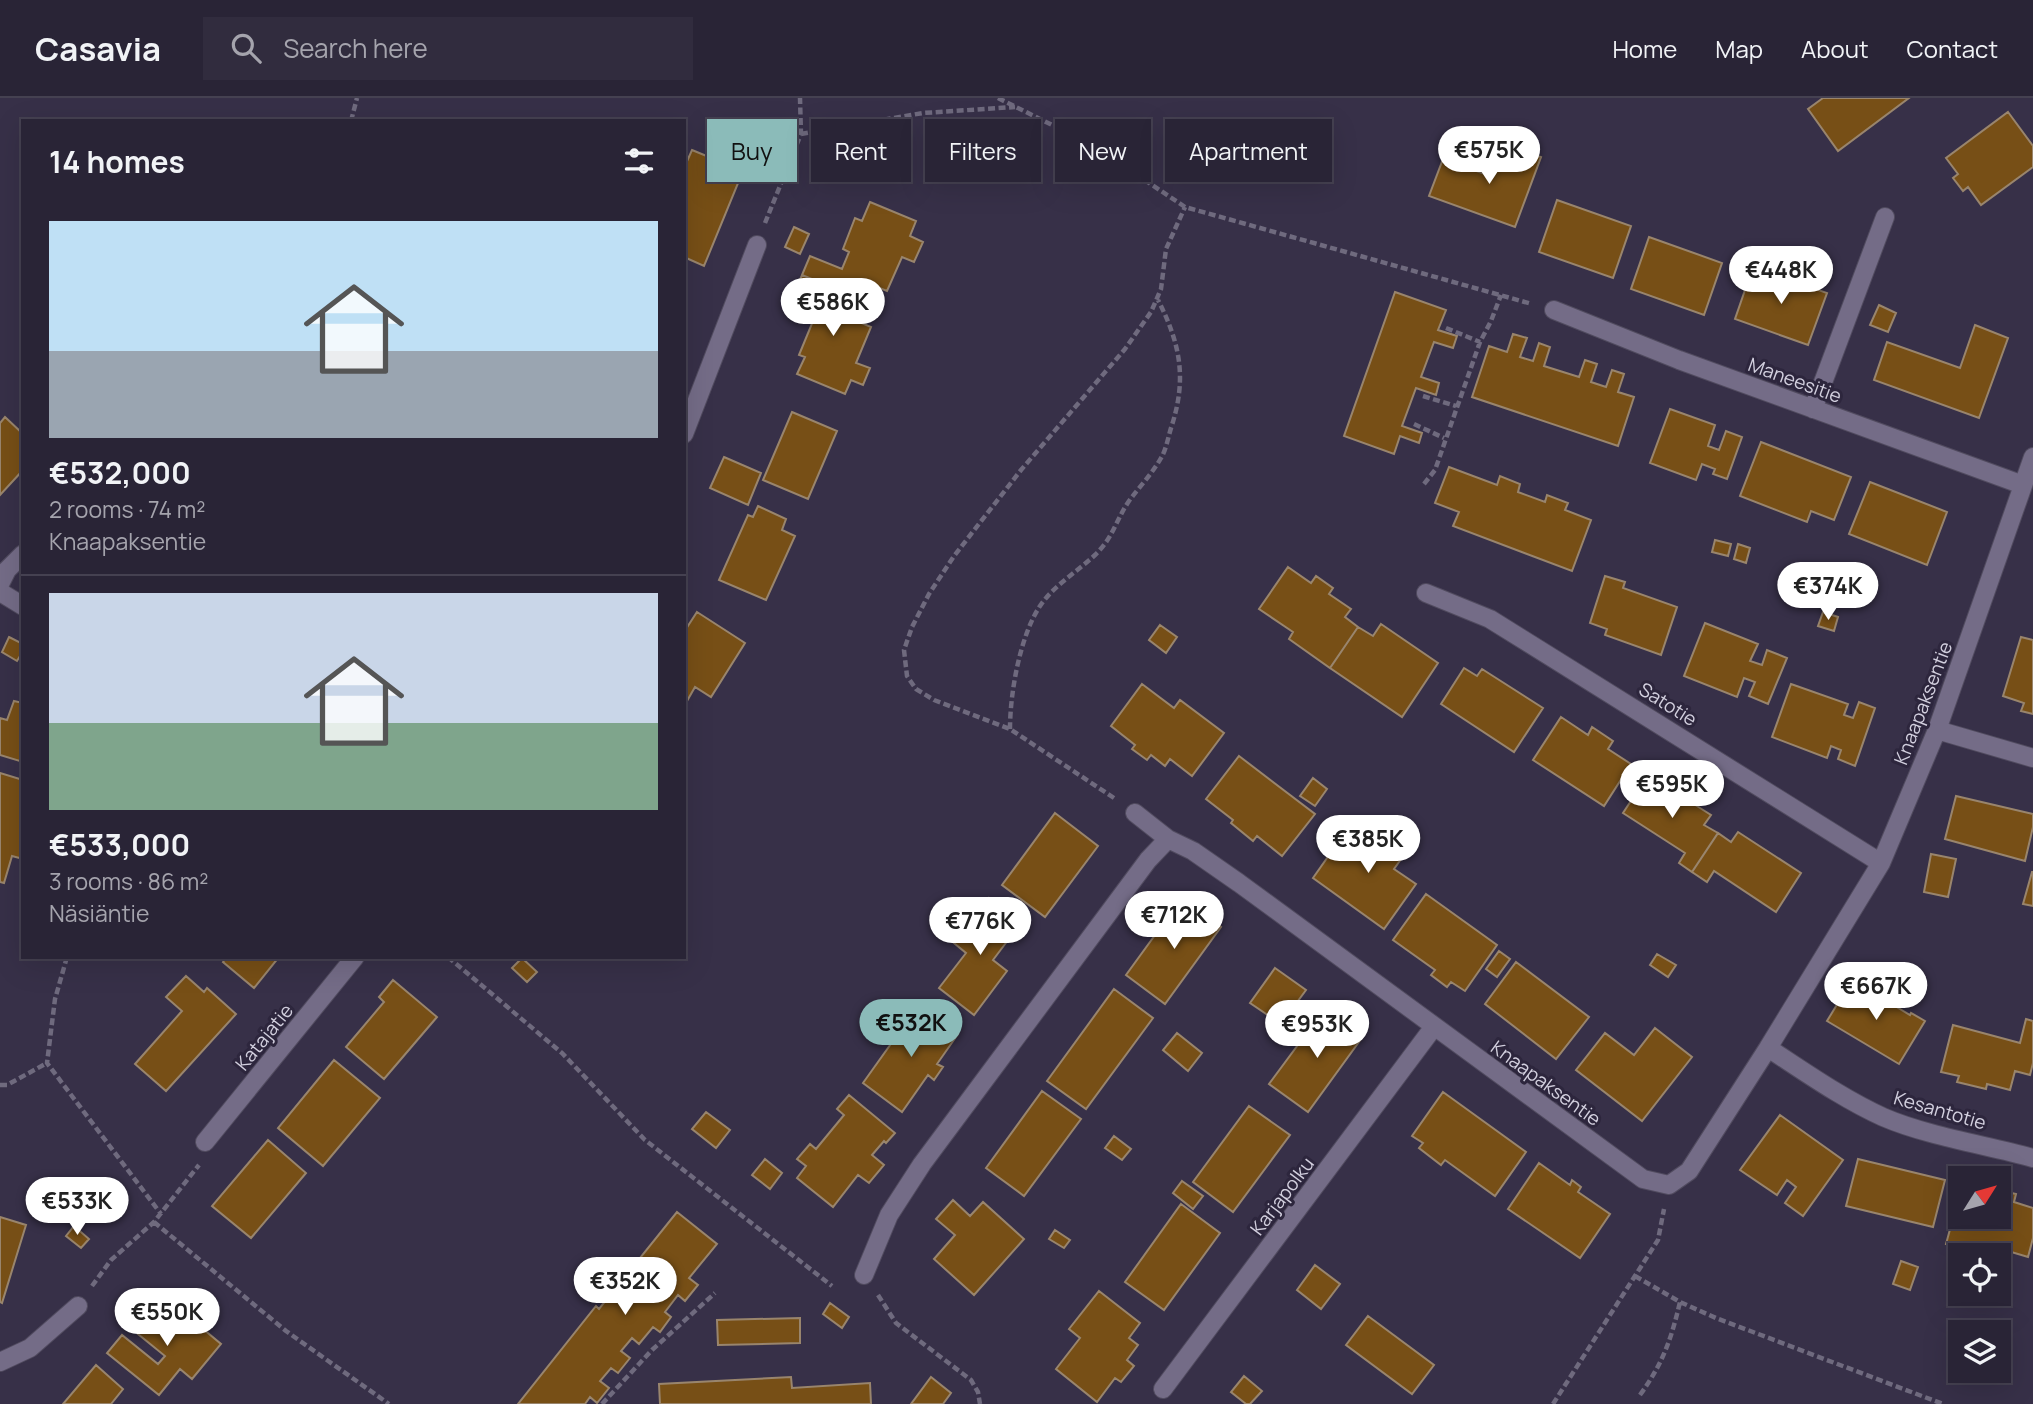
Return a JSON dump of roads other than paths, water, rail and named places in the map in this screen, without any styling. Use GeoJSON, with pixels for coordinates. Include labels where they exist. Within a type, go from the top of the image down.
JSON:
{"type":"FeatureCollection","features":[{"type":"Feature","properties":{"kind":"street"},"geometry":{"type":"LineString","coordinates":[[1813,410],[1885,218]]}},
{"type":"Feature","properties":{"kind":"street"},"geometry":{"type":"LineString","coordinates":[[686,429],[757,245]]}},
{"type":"Feature","properties":{"kind":"street","name":"Maneesitie"},"geometry":{"type":"LineString","coordinates":[[1554,310],[1679,360],[2023,485]]}},
{"type":"Feature","properties":{"kind":"street","name":"Knaapaksentie"},"geometry":{"type":"LineString","coordinates":[[1135,813],[1168,839],[1193,852],[1239,883],[1643,1180],[1668,1185],[1689,1171],[1769,1048],[1881,863],[1937,730],[2033,457]]}},
{"type":"Feature","properties":{"kind":"street"},"geometry":{"type":"LineString","coordinates":[[0,584],[7,570],[21,556]]}},
{"type":"Feature","properties":{"kind":"street"},"geometry":{"type":"LineString","coordinates":[[0,592],[21,605]]}},
{"type":"Feature","properties":{"kind":"street","name":"Satotie"},"geometry":{"type":"LineString","coordinates":[[1426,593],[1490,619],[1881,863]]}},
{"type":"Feature","properties":{"kind":"street"},"geometry":{"type":"LineString","coordinates":[[1937,730],[2033,758]]}},
{"type":"Feature","properties":{"kind":"street"},"geometry":{"type":"LineString","coordinates":[[864,1275],[890,1215],[922,1164],[1148,860],[1168,839]]}},
{"type":"Feature","properties":{"kind":"street","name":"Katajatie"},"geometry":{"type":"LineString","coordinates":[[205,1142],[353,959]]}},
{"type":"Feature","properties":{"kind":"street","name":"Karjapolku"},"geometry":{"type":"LineString","coordinates":[[1163,1389],[1433,1028]]}},
{"type":"Feature","properties":{"kind":"street","name":"Kesantotie"},"geometry":{"type":"LineString","coordinates":[[1769,1048],[1822,1083],[1883,1117],[1934,1134],[2033,1158]]}},
{"type":"Feature","properties":{"kind":"street"},"geometry":{"type":"LineString","coordinates":[[0,1362],[30,1348],[78,1306]]}}]}
